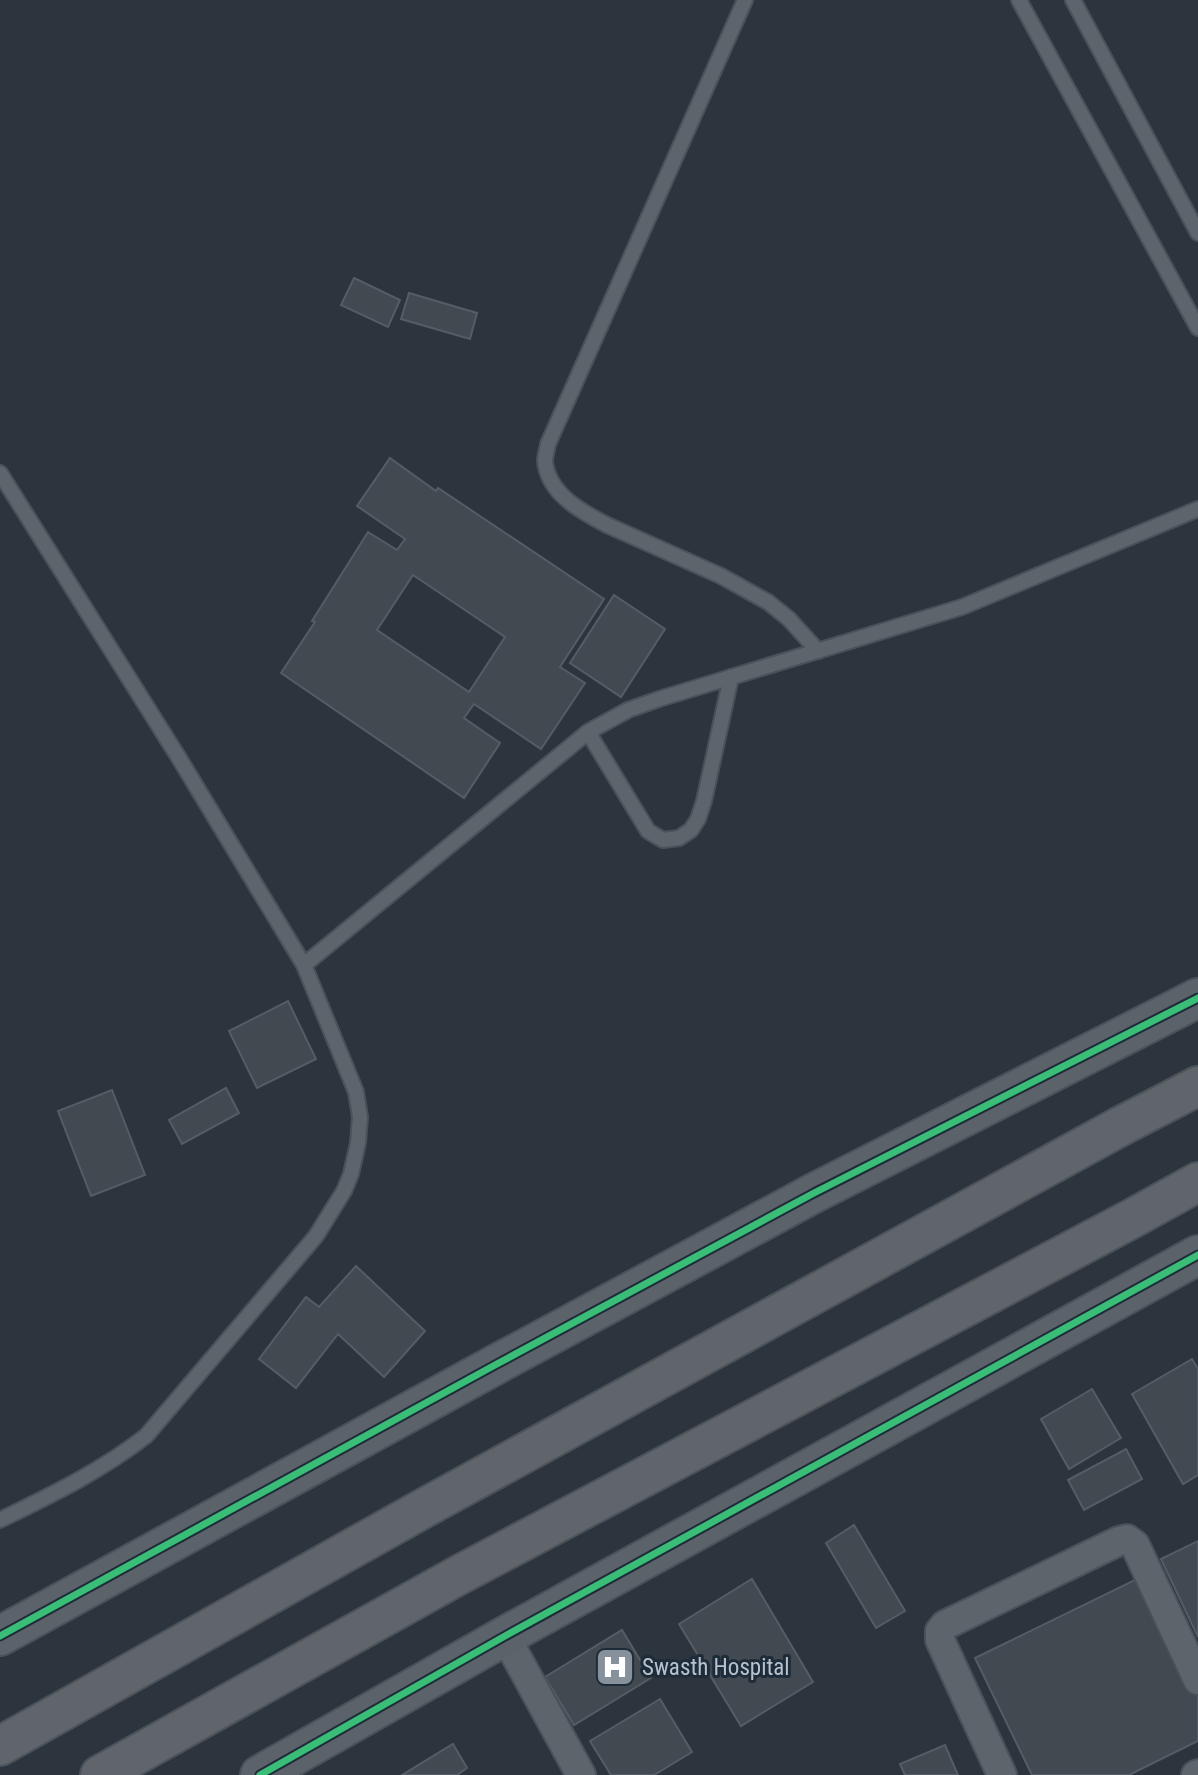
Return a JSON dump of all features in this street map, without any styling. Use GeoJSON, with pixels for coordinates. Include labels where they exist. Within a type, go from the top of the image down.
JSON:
{"type":"FeatureCollection","features":[{"type":"Feature","properties":{"kind":"main road"},"geometry":{"type":"LineString","coordinates":[[0,1746],[426,1507],[1198,1086]]}},
{"type":"Feature","properties":{"kind":"main road"},"geometry":{"type":"LineString","coordinates":[[100,1775],[458,1575],[1198,1182]]}},
{"type":"Feature","properties":{"kind":"street"},"geometry":{"type":"LineString","coordinates":[[0,1636],[814,1193],[1198,998]]}},
{"type":"Feature","properties":{"kind":"street"},"geometry":{"type":"LineString","coordinates":[[260,1775],[505,1636],[1198,1255]]}},
{"type":"Feature","properties":{"kind":"street"},"geometry":{"type":"LineString","coordinates":[[1002,1775],[940,1640],[940,1631],[945,1625],[1127,1539],[1135,1545],[1198,1679]]}},
{"type":"Feature","properties":{"kind":"street"},"geometry":{"type":"LineString","coordinates":[[505,1636],[581,1775]]}},
{"type":"Feature","properties":{"kind":"lane"},"geometry":{"type":"LineString","coordinates":[[745,0],[548,444],[545,460],[557,491],[581,510],[607,525],[721,576],[768,602],[789,619],[818,651]]}},
{"type":"Feature","properties":{"kind":"lane"},"geometry":{"type":"LineString","coordinates":[[1019,0],[1198,328]]}},
{"type":"Feature","properties":{"kind":"lane"},"geometry":{"type":"LineString","coordinates":[[1073,0],[1198,233]]}},
{"type":"Feature","properties":{"kind":"lane"},"geometry":{"type":"LineString","coordinates":[[0,473],[179,758],[304,965],[356,1092],[360,1117],[351,1174],[344,1191],[316,1236],[146,1436],[120,1457],[60,1491],[0,1520]]}},
{"type":"Feature","properties":{"kind":"lane"},"geometry":{"type":"LineString","coordinates":[[304,965],[589,732],[628,710],[962,607],[1198,509]]}},
{"type":"Feature","properties":{"kind":"lane"},"geometry":{"type":"LineString","coordinates":[[589,732],[648,831],[663,840],[680,838],[691,830],[704,801],[731,677]]}},
{"type":"Feature","properties":{"kind":"building"},"geometry":{"type":"Polygon","coordinates":[[[354,278],[400,300],[388,327],[341,305],[354,278]]]}},
{"type":"Feature","properties":{"kind":"building"},"geometry":{"type":"Polygon","coordinates":[[[409,293],[477,313],[470,339],[401,319],[409,293]]]}},
{"type":"Feature","properties":{"kind":"building"},"geometry":{"type":"Polygon","coordinates":[[[390,458],[436,491],[438,488],[604,599],[560,667],[585,683],[541,749],[474,704],[464,718],[500,743],[464,798],[281,673],[315,622],[312,621],[368,532],[397,550],[405,539],[357,506],[390,458]],[[413,575],[377,630],[469,692],[505,637],[413,575]]]}},
{"type":"Feature","properties":{"kind":"building"},"geometry":{"type":"Polygon","coordinates":[[[614,595],[665,629],[621,697],[570,663],[614,595]]]}},
{"type":"Feature","properties":{"kind":"building"},"geometry":{"type":"Polygon","coordinates":[[[288,1001],[316,1059],[257,1088],[229,1031],[288,1001]]]}},
{"type":"Feature","properties":{"kind":"building"},"geometry":{"type":"Polygon","coordinates":[[[226,1088],[239,1113],[182,1144],[169,1120],[226,1088]]]}},
{"type":"Feature","properties":{"kind":"building"},"geometry":{"type":"Polygon","coordinates":[[[112,1090],[145,1175],[91,1196],[58,1111],[112,1090]]]}},
{"type":"Feature","properties":{"kind":"building"},"geometry":{"type":"Polygon","coordinates":[[[356,1266],[425,1331],[384,1377],[338,1334],[296,1388],[259,1359],[306,1297],[319,1307],[356,1266]]]}},
{"type":"Feature","properties":{"kind":"building"},"geometry":{"type":"Polygon","coordinates":[[[1192,1359],[1198,1369],[1198,1475],[1183,1484],[1132,1394],[1192,1359]]]}},
{"type":"Feature","properties":{"kind":"building"},"geometry":{"type":"Polygon","coordinates":[[[1092,1389],[1121,1438],[1069,1469],[1041,1419],[1092,1389]]]}},
{"type":"Feature","properties":{"kind":"building"},"geometry":{"type":"Polygon","coordinates":[[[1126,1449],[1142,1479],[1084,1510],[1068,1480],[1126,1449]]]}},
{"type":"Feature","properties":{"kind":"building"},"geometry":{"type":"Polygon","coordinates":[[[854,1525],[905,1611],[876,1628],[826,1543],[854,1525]]]}},
{"type":"Feature","properties":{"kind":"building"},"geometry":{"type":"Polygon","coordinates":[[[1198,1541],[1198,1637],[1161,1559],[1198,1541]]]}},
{"type":"Feature","properties":{"kind":"building"},"geometry":{"type":"Polygon","coordinates":[[[1141,1577],[1198,1693],[1198,1741],[1129,1775],[1032,1775],[975,1658],[1141,1577]]]}},
{"type":"Feature","properties":{"kind":"building"},"geometry":{"type":"Polygon","coordinates":[[[752,1579],[813,1682],[741,1726],[679,1624],[752,1579]]]}},
{"type":"Feature","properties":{"kind":"building"},"geometry":{"type":"Polygon","coordinates":[[[622,1630],[651,1678],[574,1725],[545,1677],[622,1630]]]}},
{"type":"Feature","properties":{"kind":"building"},"geometry":{"type":"Polygon","coordinates":[[[660,1699],[692,1752],[654,1775],[611,1775],[590,1741],[660,1699]]]}},
{"type":"Feature","properties":{"kind":"building"},"geometry":{"type":"Polygon","coordinates":[[[453,1744],[467,1768],[457,1775],[402,1775],[453,1744]]]}},
{"type":"Feature","properties":{"kind":"building"},"geometry":{"type":"Polygon","coordinates":[[[945,1745],[958,1775],[905,1775],[900,1764],[945,1745]]]}},
{"type":"Feature","properties":{"kind":"cycle path"},"geometry":{"type":"LineString","coordinates":[[0,1636],[814,1193],[1198,998]]}},
{"type":"Feature","properties":{"kind":"cycle path"},"geometry":{"type":"LineString","coordinates":[[260,1775],[505,1636],[1198,1255]]}},
{"type":"Feature","properties":{"kind":"place","name":"Swasth Hospital"},"geometry":{"type":"Point","coordinates":[615,1667]}}]}
